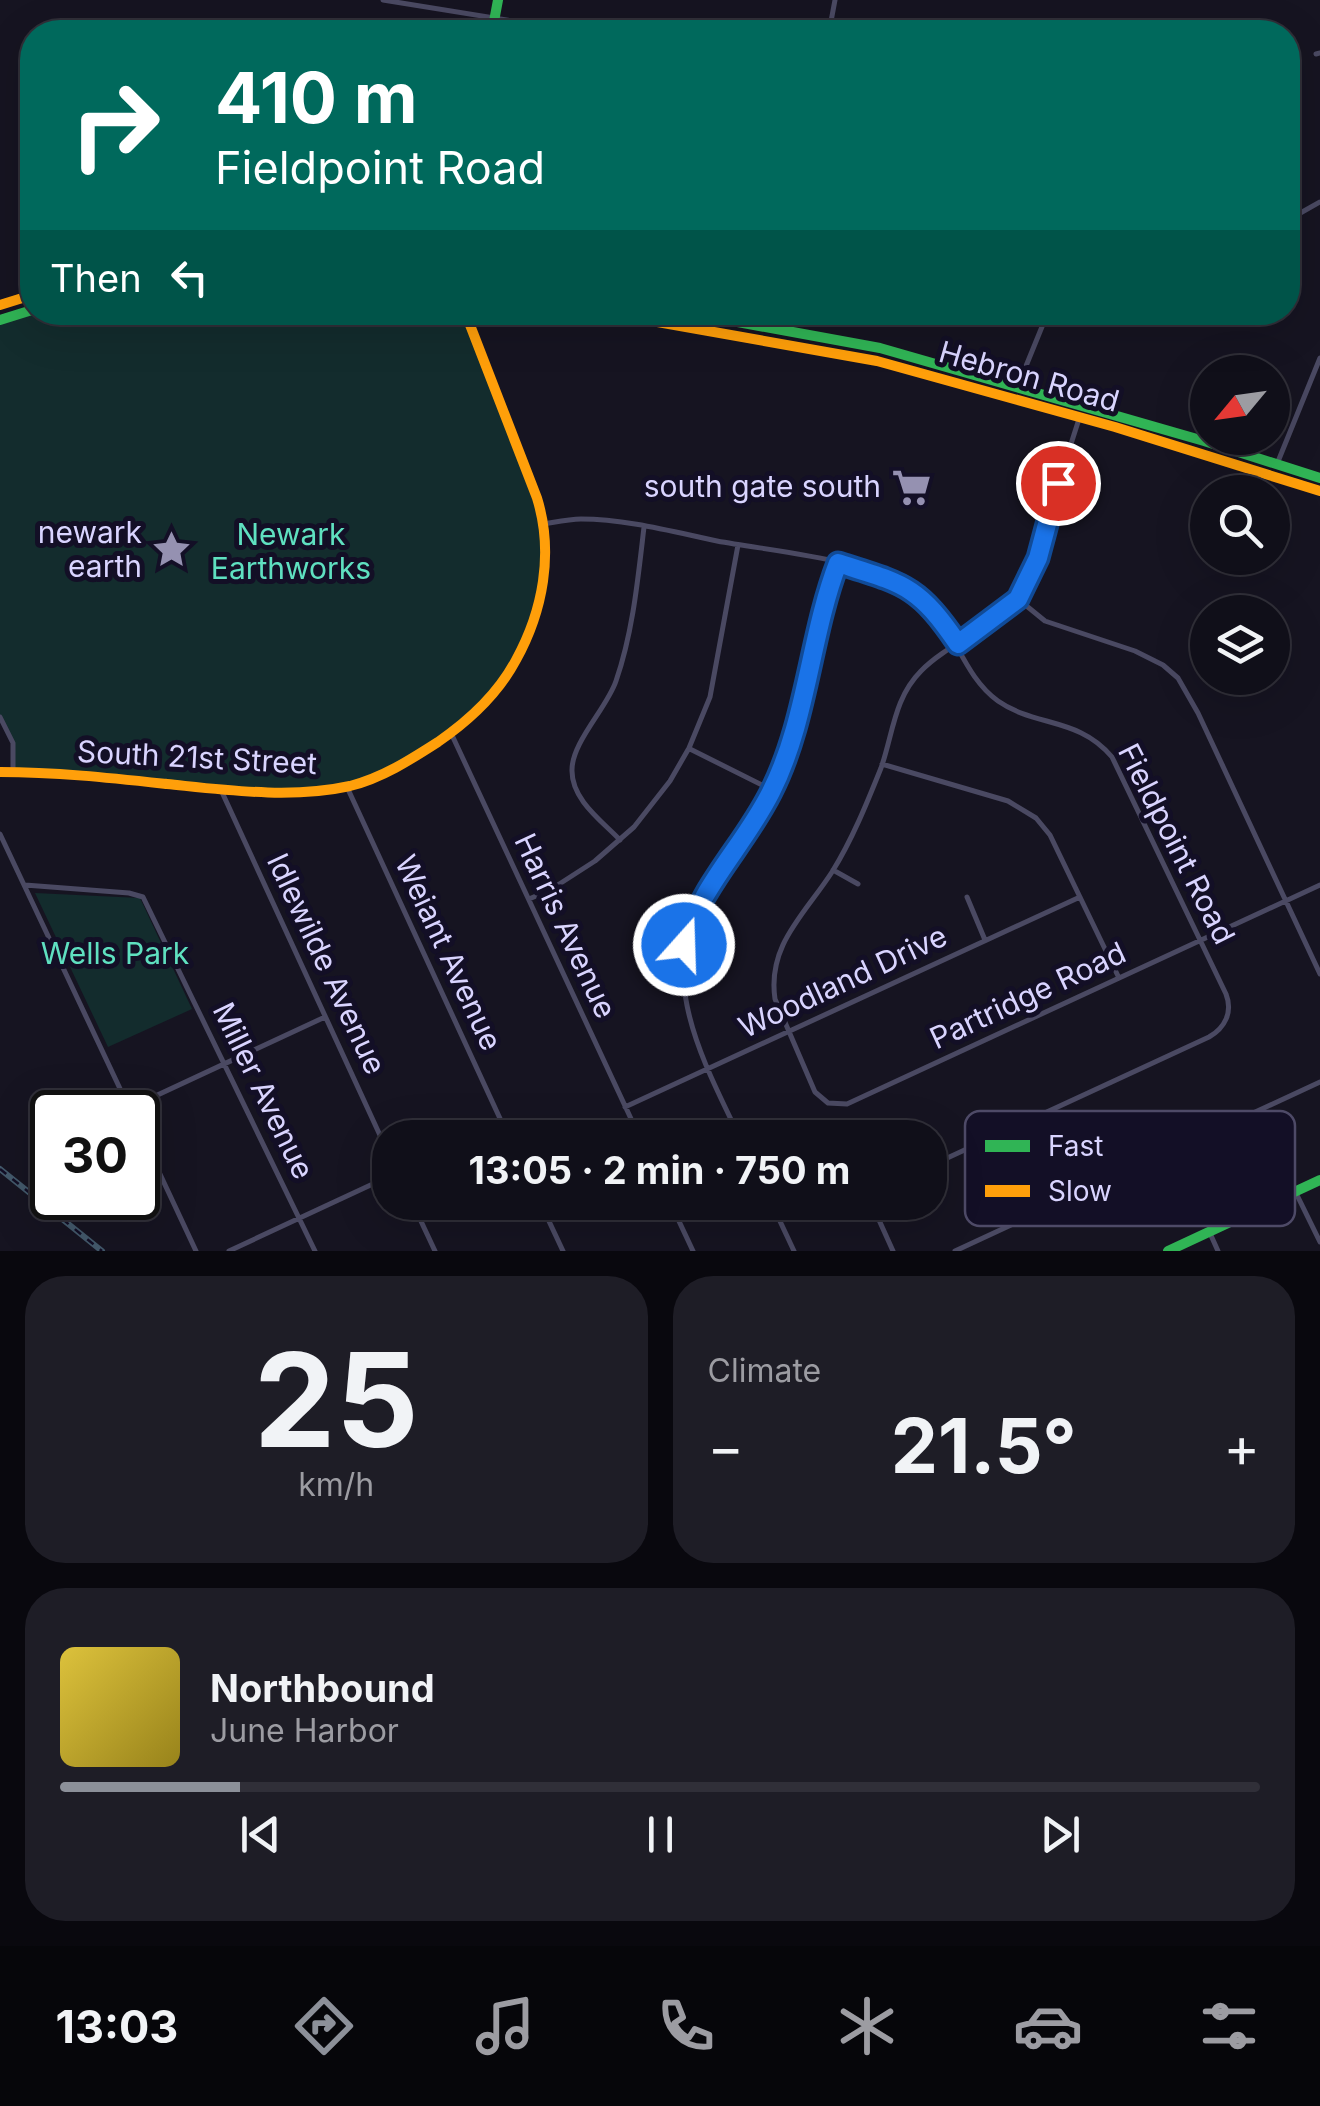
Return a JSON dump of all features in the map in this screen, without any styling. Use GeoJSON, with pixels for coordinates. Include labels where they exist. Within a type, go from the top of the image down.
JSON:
{"type":"FeatureCollection","features":[{"type":"Feature","properties":{"kind":"main road"},"geometry":{"type":"LineString","coordinates":[[494,19],[498,0]]}},
{"type":"Feature","properties":{"kind":"main road","name":"South 21st Street"},"geometry":{"type":"LineString","coordinates":[[6,772],[221,790],[311,791],[347,787],[401,768],[468,722],[498,690],[528,639],[541,590],[544,524],[470,325]]}},
{"type":"Feature","properties":{"kind":"main road","name":"Hebron Road"},"geometry":{"type":"LineString","coordinates":[[676,325],[877,360],[1320,478]]}},
{"type":"Feature","properties":{"kind":"main road","name":"Hebron Road"},"geometry":{"type":"LineString","coordinates":[[753,325],[867,346],[1320,491]]}},
{"type":"Feature","properties":{"kind":"main road"},"geometry":{"type":"LineString","coordinates":[[705,330],[712,327],[758,334],[775,329]]}},
{"type":"Feature","properties":{"kind":"main road"},"geometry":{"type":"LineString","coordinates":[[778,343],[795,338],[857,349],[867,346]]}},
{"type":"Feature","properties":{"kind":"main road"},"geometry":{"type":"LineString","coordinates":[[1296,1191],[1320,1180]]}},
{"type":"Feature","properties":{"kind":"main road"},"geometry":{"type":"LineString","coordinates":[[1168,1251],[1219,1226]]}},
{"type":"Feature","properties":{"kind":"street"},"geometry":{"type":"LineString","coordinates":[[383,0],[501,20]]}},
{"type":"Feature","properties":{"kind":"street"},"geometry":{"type":"LineString","coordinates":[[775,329],[776,325]]}},
{"type":"Feature","properties":{"kind":"street"},"geometry":{"type":"LineString","coordinates":[[1026,366],[1043,325]]}},
{"type":"Feature","properties":{"kind":"street"},"geometry":{"type":"LineString","coordinates":[[1277,464],[1320,358]]}},
{"type":"Feature","properties":{"kind":"street"},"geometry":{"type":"LineString","coordinates":[[1081,412],[1038,558],[1018,599],[1045,622],[1148,657],[1178,678],[1320,974]]}},
{"type":"Feature","properties":{"kind":"street","name":"Fieldpoint Road"},"geometry":{"type":"LineString","coordinates":[[544,524],[583,519],[644,527],[838,563],[900,583],[934,608],[977,680],[995,699],[1019,711],[1075,728],[1110,753],[1229,1003],[1226,1018],[1216,1033],[1048,1111]]}},
{"type":"Feature","properties":{"kind":"street"},"geometry":{"type":"LineString","coordinates":[[620,840],[577,792],[571,768],[615,684],[630,627],[644,527]]}},
{"type":"Feature","properties":{"kind":"street"},"geometry":{"type":"LineString","coordinates":[[529,898],[574,876],[620,840],[650,808],[688,748],[710,697],[738,544]]}},
{"type":"Feature","properties":{"kind":"street"},"geometry":{"type":"LineString","coordinates":[[731,1120],[690,1026],[681,970],[684,945],[706,889],[772,790],[797,717],[838,563]]}},
{"type":"Feature","properties":{"kind":"street","name":"Partridge Road"},"geometry":{"type":"LineString","coordinates":[[1018,599],[920,671],[900,699],[882,764],[833,870],[778,950],[773,982],[775,999],[815,1092],[828,1103],[844,1105],[1320,885]]}},
{"type":"Feature","properties":{"kind":"street"},"geometry":{"type":"LineString","coordinates":[[0,717],[13,744],[15,760],[6,772]]}},
{"type":"Feature","properties":{"kind":"street","name":"Harris Avenue"},"geometry":{"type":"LineString","coordinates":[[450,733],[631,1120]]}},
{"type":"Feature","properties":{"kind":"street"},"geometry":{"type":"LineString","coordinates":[[688,748],[772,790]]}},
{"type":"Feature","properties":{"kind":"street"},"geometry":{"type":"LineString","coordinates":[[882,764],[1008,802],[1028,812],[1050,835],[1119,978]]}},
{"type":"Feature","properties":{"kind":"street","name":"Weiant Avenue"},"geometry":{"type":"LineString","coordinates":[[347,787],[501,1120]]}},
{"type":"Feature","properties":{"kind":"street","name":"Idlewilde Avenue"},"geometry":{"type":"LineString","coordinates":[[221,790],[373,1120]]}},
{"type":"Feature","properties":{"kind":"street"},"geometry":{"type":"LineString","coordinates":[[0,834],[121,1090]]}},
{"type":"Feature","properties":{"kind":"street"},"geometry":{"type":"LineString","coordinates":[[833,870],[858,884]]}},
{"type":"Feature","properties":{"kind":"street","name":"Miller Avenue"},"geometry":{"type":"LineString","coordinates":[[25,885],[144,897],[315,1251]]}},
{"type":"Feature","properties":{"kind":"street"},"geometry":{"type":"LineString","coordinates":[[966,896],[985,940]]}},
{"type":"Feature","properties":{"kind":"street","name":"Woodland Drive"},"geometry":{"type":"LineString","coordinates":[[625,1107],[1080,897]]}},
{"type":"Feature","properties":{"kind":"street"},"geometry":{"type":"LineString","coordinates":[[661,940],[684,945]]}},
{"type":"Feature","properties":{"kind":"street"},"geometry":{"type":"LineString","coordinates":[[160,1095],[325,1016]]}},
{"type":"Feature","properties":{"kind":"street"},"geometry":{"type":"LineString","coordinates":[[1257,1111],[1320,1082]]}},
{"type":"Feature","properties":{"kind":"street"},"geometry":{"type":"LineString","coordinates":[[160,1174],[196,1251]]}},
{"type":"Feature","properties":{"kind":"street"},"geometry":{"type":"LineString","coordinates":[[229,1251],[372,1184]]}},
{"type":"Feature","properties":{"kind":"street"},"geometry":{"type":"LineString","coordinates":[[1296,1191],[1320,1242]]}},
{"type":"Feature","properties":{"kind":"street"},"geometry":{"type":"LineString","coordinates":[[420,1220],[435,1251]]}},
{"type":"Feature","properties":{"kind":"street"},"geometry":{"type":"LineString","coordinates":[[548,1220],[563,1251]]}},
{"type":"Feature","properties":{"kind":"street"},"geometry":{"type":"LineString","coordinates":[[678,1220],[693,1251]]}},
{"type":"Feature","properties":{"kind":"street"},"geometry":{"type":"LineString","coordinates":[[779,1220],[794,1251]]}},
{"type":"Feature","properties":{"kind":"street"},"geometry":{"type":"LineString","coordinates":[[879,1220],[892,1251]]}},
{"type":"Feature","properties":{"kind":"street"},"geometry":{"type":"LineString","coordinates":[[955,1251],[1009,1226]]}},
{"type":"Feature","properties":{"kind":"street"},"geometry":{"type":"LineString","coordinates":[[1208,1231],[1218,1251]]}},
{"type":"Feature","properties":{"kind":"green space","name":"Newark Earthworks"},"geometry":{"type":"Polygon","coordinates":[[[20,315],[20,325],[469,325],[544,524],[545,559],[528,639],[488,702],[382,777],[308,792],[12,772],[13,744],[0,717],[0,320],[20,315]]]}},
{"type":"Feature","properties":{"kind":"green space","name":"Wells Park"},"geometry":{"type":"Polygon","coordinates":[[[35,893],[140,898],[192,1009],[108,1047],[35,893]]]}},
{"type":"Feature","properties":{"kind":"railway"},"geometry":{"type":"LineString","coordinates":[[0,1169],[102,1251]]}},
{"type":"Feature","properties":{"kind":"traffic: fast"},"geometry":{"type":"LineString","coordinates":[[494,20],[498,0]]}},
{"type":"Feature","properties":{"kind":"traffic: fast"},"geometry":{"type":"LineString","coordinates":[[0,320],[20,314]]}},
{"type":"Feature","properties":{"kind":"traffic: fast"},"geometry":{"type":"LineString","coordinates":[[754,325],[880,348],[1320,478]]}},
{"type":"Feature","properties":{"kind":"traffic: fast"},"geometry":{"type":"LineString","coordinates":[[1295,1192],[1320,1180]]}},
{"type":"Feature","properties":{"kind":"traffic: fast"},"geometry":{"type":"LineString","coordinates":[[1168,1251],[1222,1226]]}},
{"type":"Feature","properties":{"kind":"traffic: slow"},"geometry":{"type":"LineString","coordinates":[[0,305],[20,299]]}},
{"type":"Feature","properties":{"kind":"traffic: slow"},"geometry":{"type":"LineString","coordinates":[[0,772],[258,792],[328,790],[362,783],[396,768],[450,734],[482,706],[509,672],[533,622],[543,581],[545,540],[537,498],[470,325]]}},
{"type":"Feature","properties":{"kind":"traffic: slow"},"geometry":{"type":"LineString","coordinates":[[674,325],[877,361],[1115,427],[1320,491]]}},
{"type":"Feature","properties":{"kind":"place","name":"south gate south"},"geometry":{"type":"Point","coordinates":[911,487]}},
{"type":"Feature","properties":{"kind":"place","name":"newark earth"},"geometry":{"type":"Point","coordinates":[172,550]}},
{"type":"Feature","properties":{"kind":"route"},"geometry":{"type":"LineString","coordinates":[[684,945],[706,889],[772,790],[797,717],[838,563],[900,583],[917,594],[934,608],[958,644],[1018,599],[1038,558],[1058,483]]}}]}
